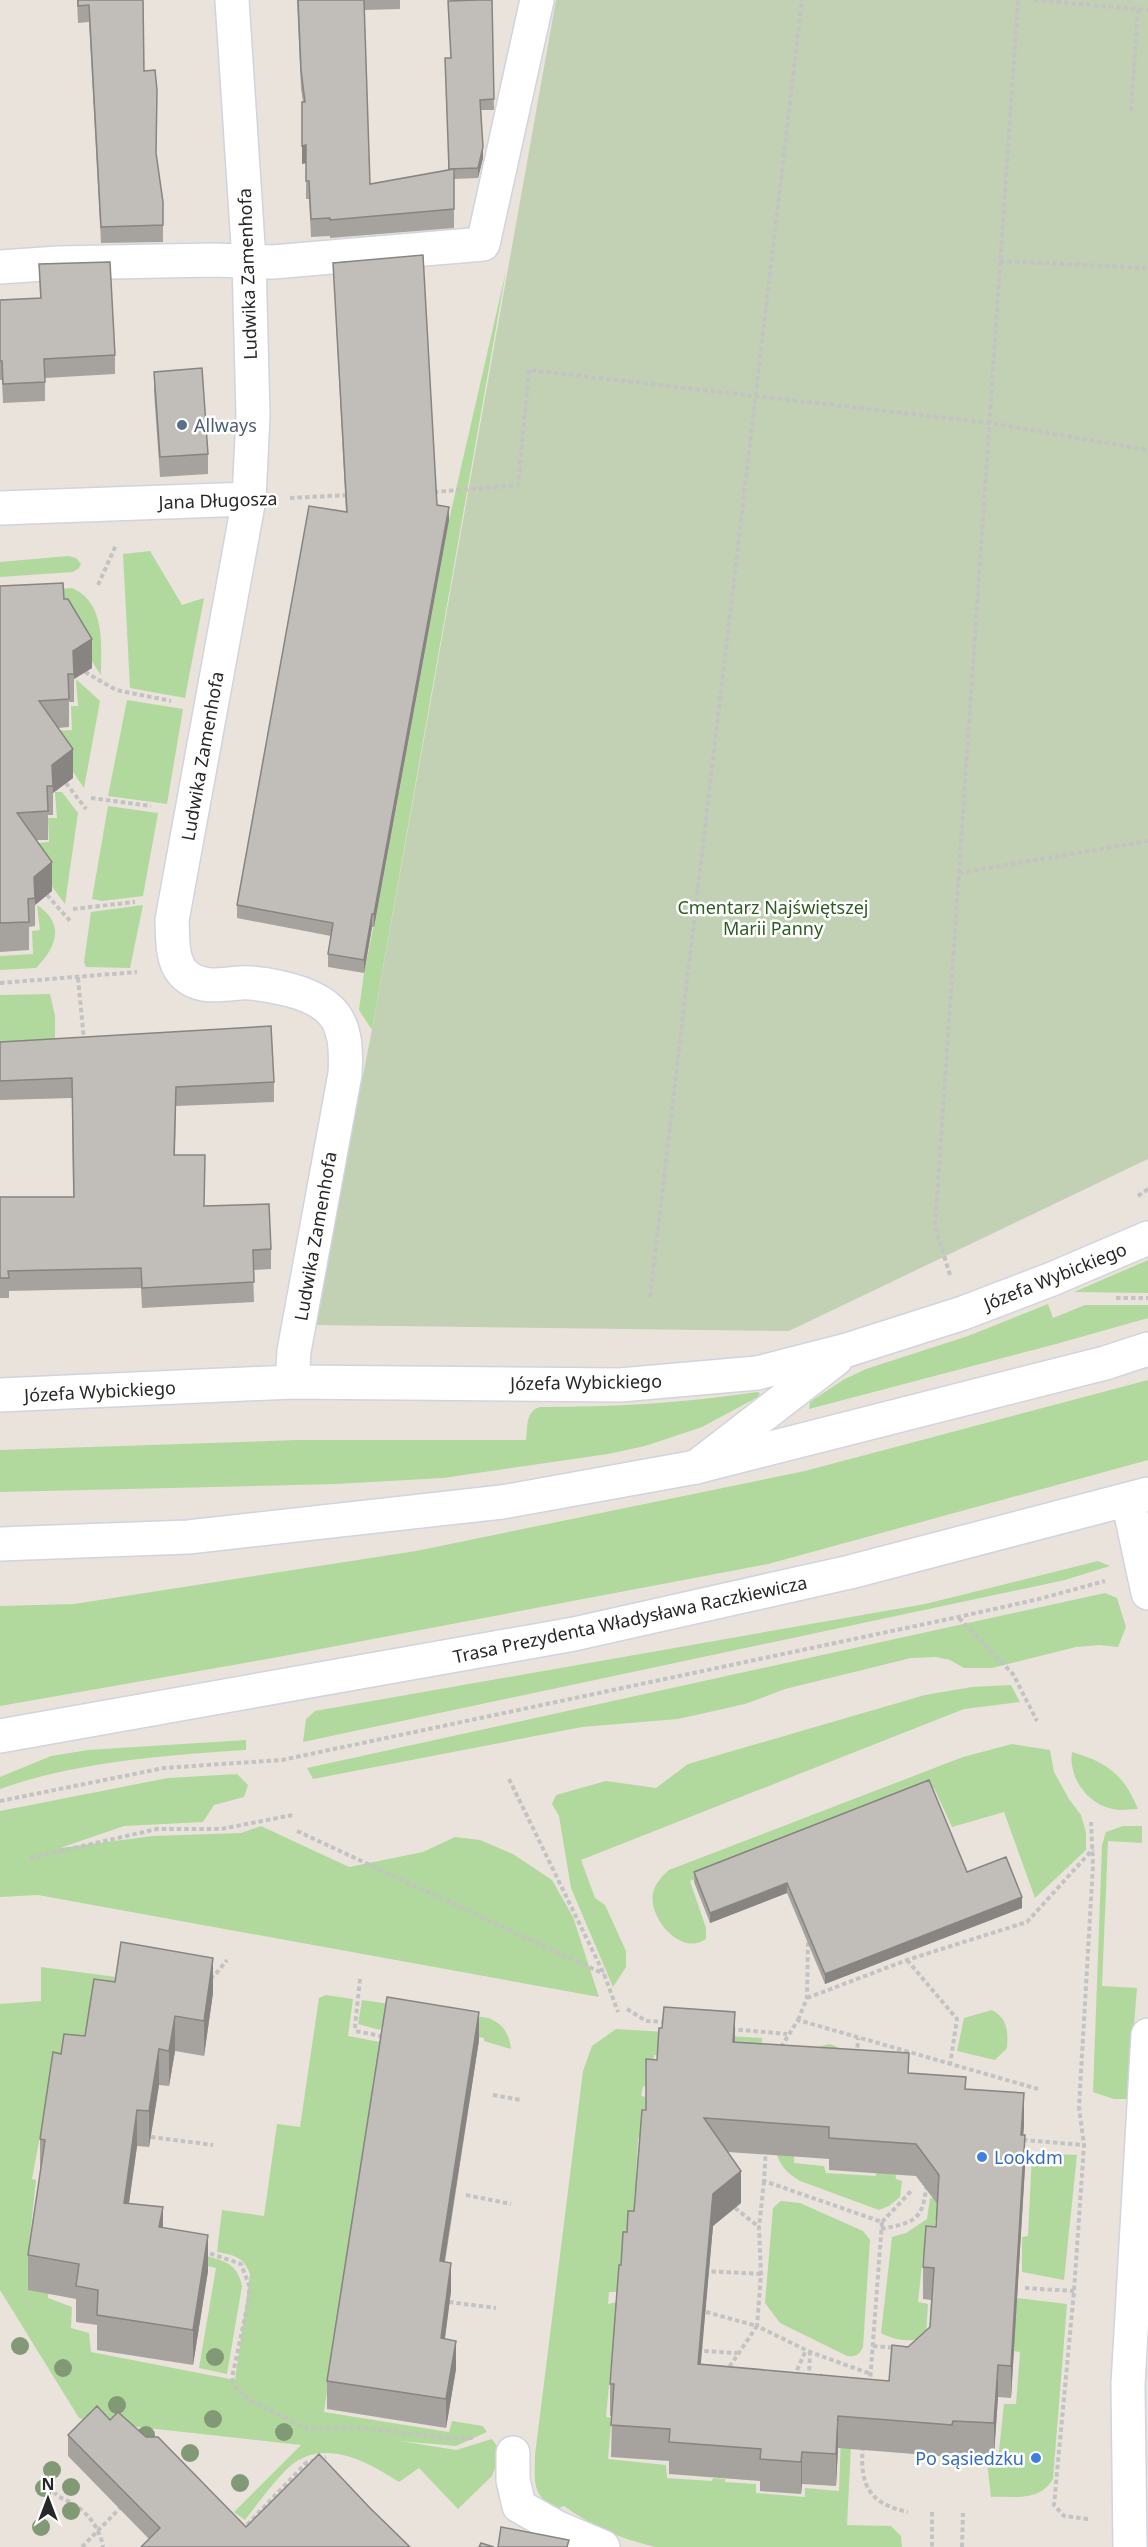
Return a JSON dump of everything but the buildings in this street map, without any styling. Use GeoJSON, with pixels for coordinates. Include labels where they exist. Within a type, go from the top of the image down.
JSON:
{"type":"FeatureCollection","features":[{"type":"Feature","properties":{"kind":"street","name":"Ludwika Zamenhofa"},"geometry":{"type":"LineString","coordinates":[[232,0],[249,260],[253,416],[249,499],[172,920],[174,953],[184,974],[204,984],[265,985],[314,998],[327,1005],[335,1013],[343,1033],[346,1045],[345,1074],[294,1351],[292,1382]]}},
{"type":"Feature","properties":{"kind":"street"},"geometry":{"type":"LineString","coordinates":[[0,267],[58,263],[249,260],[273,262],[483,244],[537,0]]}},
{"type":"Feature","properties":{"kind":"street","name":"Jana Długosza"},"geometry":{"type":"LineString","coordinates":[[0,508],[249,499]]}},
{"type":"Feature","properties":{"kind":"street","name":"Józefa Wybickiego"},"geometry":{"type":"LineString","coordinates":[[0,1395],[292,1382],[620,1384],[757,1373],[847,1350],[963,1313],[1052,1279],[1148,1238]]}},
{"type":"Feature","properties":{"kind":"street"},"geometry":{"type":"LineString","coordinates":[[0,1544],[188,1537],[502,1502],[696,1467],[1105,1363],[1148,1349]]}},
{"type":"Feature","properties":{"kind":"street"},"geometry":{"type":"LineString","coordinates":[[696,1467],[847,1350]]}},
{"type":"Feature","properties":{"kind":"street"},"geometry":{"type":"LineString","coordinates":[[1138,1497],[1146,1581]]}},
{"type":"Feature","properties":{"kind":"street","name":"Trasa Prezydenta Władysława Raczkiewicza"},"geometry":{"type":"LineString","coordinates":[[0,1736],[574,1634],[850,1572],[1138,1497]]}},
{"type":"Feature","properties":{"kind":"street"},"geometry":{"type":"LineString","coordinates":[[1130,2547],[1128,2385],[1148,2035]]}},
{"type":"Feature","properties":{"kind":"street"},"geometry":{"type":"LineString","coordinates":[[499,2446],[513,2480],[519,2506],[558,2528],[603,2547]]}},
{"type":"Feature","properties":{"kind":"path"},"geometry":{"type":"LineString","coordinates":[[650,1297],[802,0]]}},
{"type":"Feature","properties":{"kind":"path"},"geometry":{"type":"LineString","coordinates":[[951,1276],[935,1227],[1018,0]]}},
{"type":"Feature","properties":{"kind":"path"},"geometry":{"type":"LineString","coordinates":[[1034,0],[1148,10]]}},
{"type":"Feature","properties":{"kind":"path"},"geometry":{"type":"LineString","coordinates":[[1131,111],[1138,9]]}},
{"type":"Feature","properties":{"kind":"path"},"geometry":{"type":"LineString","coordinates":[[1000,261],[1148,268]]}},
{"type":"Feature","properties":{"kind":"path"},"geometry":{"type":"LineString","coordinates":[[425,492],[518,485],[529,370],[990,423],[1148,450]]}},
{"type":"Feature","properties":{"kind":"path","name":"Jana Długosza"},"geometry":{"type":"LineString","coordinates":[[249,499],[360,495]]}},
{"type":"Feature","properties":{"kind":"path"},"geometry":{"type":"LineString","coordinates":[[85,672],[116,690]]}},
{"type":"Feature","properties":{"kind":"path"},"geometry":{"type":"LineString","coordinates":[[66,783],[86,809]]}},
{"type":"Feature","properties":{"kind":"path"},"geometry":{"type":"LineString","coordinates":[[959,873],[1148,841]]}},
{"type":"Feature","properties":{"kind":"path"},"geometry":{"type":"LineString","coordinates":[[47,896],[71,922]]}},
{"type":"Feature","properties":{"kind":"path"},"geometry":{"type":"LineString","coordinates":[[73,909],[140,902]]}},
{"type":"Feature","properties":{"kind":"path"},"geometry":{"type":"LineString","coordinates":[[0,983],[78,978],[178,965]]}},
{"type":"Feature","properties":{"kind":"path"},"geometry":{"type":"LineString","coordinates":[[78,978],[84,1040]]}},
{"type":"Feature","properties":{"kind":"path"},"geometry":{"type":"LineString","coordinates":[[0,1800],[164,1768],[282,1760],[958,1617],[1039,1599],[1116,1578],[1146,1581]]}},
{"type":"Feature","properties":{"kind":"path"},"geometry":{"type":"LineString","coordinates":[[958,1617],[1013,1674],[1037,1721]]}},
{"type":"Feature","properties":{"kind":"path"},"geometry":{"type":"LineString","coordinates":[[509,1779],[604,1974],[618,2012]]}},
{"type":"Feature","properties":{"kind":"path"},"geometry":{"type":"LineString","coordinates":[[30,1858],[157,1829],[221,1829],[293,1815]]}},
{"type":"Feature","properties":{"kind":"path"},"geometry":{"type":"LineString","coordinates":[[1091,1822],[1093,1849],[1079,2107],[1084,2145],[1074,2291],[1054,2505],[1064,2516],[1096,2519]]}},
{"type":"Feature","properties":{"kind":"path"},"geometry":{"type":"LineString","coordinates":[[297,1831],[604,1974]]}},
{"type":"Feature","properties":{"kind":"path"},"geometry":{"type":"LineString","coordinates":[[807,1998],[907,1960],[1027,1923],[1093,1849]]}},
{"type":"Feature","properties":{"kind":"path"},"geometry":{"type":"LineString","coordinates":[[778,2056],[807,1998],[808,1932]]}},
{"type":"Feature","properties":{"kind":"path"},"geometry":{"type":"LineString","coordinates":[[205,1981],[215,1975],[228,1960]]}},
{"type":"Feature","properties":{"kind":"path"},"geometry":{"type":"LineString","coordinates":[[907,1960],[957,2019],[950,2065]]}},
{"type":"Feature","properties":{"kind":"path"},"geometry":{"type":"LineString","coordinates":[[360,1979],[356,2031],[386,2037]]}},
{"type":"Feature","properties":{"kind":"path"},"geometry":{"type":"LineString","coordinates":[[627,2009],[646,2021],[669,2022]]}},
{"type":"Feature","properties":{"kind":"path"},"geometry":{"type":"LineString","coordinates":[[798,2020],[1038,2089]]}},
{"type":"Feature","properties":{"kind":"path"},"geometry":{"type":"LineString","coordinates":[[728,2028],[787,2034]]}},
{"type":"Feature","properties":{"kind":"path"},"geometry":{"type":"LineString","coordinates":[[856,2060],[858,2038]]}},
{"type":"Feature","properties":{"kind":"path"},"geometry":{"type":"LineString","coordinates":[[493,2095],[521,2100]]}},
{"type":"Feature","properties":{"kind":"path"},"geometry":{"type":"LineString","coordinates":[[151,2137],[213,2145]]}},
{"type":"Feature","properties":{"kind":"path"},"geometry":{"type":"LineString","coordinates":[[1023,2139],[1084,2145]]}},
{"type":"Feature","properties":{"kind":"path"},"geometry":{"type":"LineString","coordinates":[[722,2378],[756,2326],[761,2274],[759,2227],[766,2140]]}},
{"type":"Feature","properties":{"kind":"path"},"geometry":{"type":"LineString","coordinates":[[756,2149],[766,2150]]}},
{"type":"Feature","properties":{"kind":"path"},"geometry":{"type":"LineString","coordinates":[[764,2181],[882,2222]]}},
{"type":"Feature","properties":{"kind":"path"},"geometry":{"type":"LineString","coordinates":[[881,2229],[899,2226],[919,2216],[924,2207],[926,2188]]}},
{"type":"Feature","properties":{"kind":"path"},"geometry":{"type":"LineString","coordinates":[[869,2386],[882,2222],[913,2189]]}},
{"type":"Feature","properties":{"kind":"path"},"geometry":{"type":"LineString","coordinates":[[466,2195],[511,2204]]}},
{"type":"Feature","properties":{"kind":"path"},"geometry":{"type":"LineString","coordinates":[[735,2208],[759,2227]]}},
{"type":"Feature","properties":{"kind":"path"},"geometry":{"type":"LineString","coordinates":[[195,2248],[241,2264],[249,2285],[249,2298],[232,2378],[236,2389],[251,2401],[308,2429],[365,2428],[499,2446]]}},
{"type":"Feature","properties":{"kind":"path"},"geometry":{"type":"LineString","coordinates":[[703,2278],[704,2264]]}},
{"type":"Feature","properties":{"kind":"path"},"geometry":{"type":"LineString","coordinates":[[704,2271],[761,2274]]}},
{"type":"Feature","properties":{"kind":"path"},"geometry":{"type":"LineString","coordinates":[[1025,2288],[1074,2291]]}},
{"type":"Feature","properties":{"kind":"path"},"geometry":{"type":"LineString","coordinates":[[449,2301],[496,2308]]}},
{"type":"Feature","properties":{"kind":"path"},"geometry":{"type":"LineString","coordinates":[[706,2312],[756,2326],[808,2351],[871,2374]]}},
{"type":"Feature","properties":{"kind":"path"},"geometry":{"type":"LineString","coordinates":[[693,2343],[698,2344],[699,2348],[704,2351],[738,2354]]}},
{"type":"Feature","properties":{"kind":"path"},"geometry":{"type":"LineString","coordinates":[[873,2346],[902,2348]]}},
{"type":"Feature","properties":{"kind":"path"},"geometry":{"type":"LineString","coordinates":[[792,2381],[808,2351]]}},
{"type":"Feature","properties":{"kind":"path"},"geometry":{"type":"LineString","coordinates":[[808,2351],[809,2386]]}},
{"type":"Feature","properties":{"kind":"path"},"geometry":{"type":"LineString","coordinates":[[864,2442],[864,2473],[868,2489],[875,2500],[891,2508],[908,2512]]}},
{"type":"Feature","properties":{"kind":"path"},"geometry":{"type":"LineString","coordinates":[[239,2533],[306,2463],[326,2457]]}},
{"type":"Feature","properties":{"kind":"path"},"geometry":{"type":"LineString","coordinates":[[54,2477],[53,2491],[58,2498],[81,2508],[98,2531],[103,2547]]}},
{"type":"Feature","properties":{"kind":"path"},"geometry":{"type":"LineString","coordinates":[[82,2547],[120,2508]]}},
{"type":"Feature","properties":{"kind":"path"},"geometry":{"type":"LineString","coordinates":[[259,2512],[266,2520]]}},
{"type":"Feature","properties":{"kind":"path"},"geometry":{"type":"LineString","coordinates":[[932,2512],[932,2547]]}},
{"type":"Feature","properties":{"kind":"path"},"geometry":{"type":"LineString","coordinates":[[962,2547],[963,2513]]}},
{"type":"Feature","properties":{"kind":"green space","name":"Cmentarz Najświętszej Marii Panny"},"geometry":{"type":"Polygon","coordinates":[[[556,0],[1148,0],[1148,1159],[789,1331],[313,1325],[372,1030],[556,0]]]}},
{"type":"Feature","properties":{"kind":"green space"},"geometry":{"type":"Polygon","coordinates":[[[506,271],[372,1030],[359,1010],[364,973],[449,520],[506,271]]]}},
{"type":"Feature","properties":{"kind":"green space"},"geometry":{"type":"Polygon","coordinates":[[[150,551],[182,605],[204,598],[185,698],[130,688],[123,554],[150,551]]]}},
{"type":"Feature","properties":{"kind":"green space"},"geometry":{"type":"Polygon","coordinates":[[[68,556],[76,558],[81,564],[73,572],[0,577],[0,562],[68,556]]]}},
{"type":"Feature","properties":{"kind":"green space"},"geometry":{"type":"Polygon","coordinates":[[[72,588],[83,595],[96,614],[101,638],[101,675],[83,648],[0,593],[72,588]]]}},
{"type":"Feature","properties":{"kind":"green space"},"geometry":{"type":"Polygon","coordinates":[[[76,679],[100,701],[84,788],[45,731],[72,730],[71,706],[78,706],[76,679]]]}},
{"type":"Feature","properties":{"kind":"green space"},"geometry":{"type":"Polygon","coordinates":[[[127,700],[183,709],[167,804],[108,796],[127,700]]]}},
{"type":"Feature","properties":{"kind":"green space"},"geometry":{"type":"Polygon","coordinates":[[[55,792],[62,792],[78,813],[65,904],[44,876],[27,844],[49,842],[48,818],[57,818],[55,792]]]}},
{"type":"Feature","properties":{"kind":"green space"},"geometry":{"type":"Polygon","coordinates":[[[108,806],[158,813],[143,896],[102,901],[92,899],[108,806]]]}},
{"type":"Feature","properties":{"kind":"green space"},"geometry":{"type":"Polygon","coordinates":[[[37,905],[46,912],[55,928],[53,944],[49,952],[36,968],[0,970],[0,956],[33,954],[32,931],[40,930],[37,905]]]}},
{"type":"Feature","properties":{"kind":"green space"},"geometry":{"type":"Polygon","coordinates":[[[143,905],[130,968],[86,967],[84,962],[91,912],[143,905]]]}},
{"type":"Feature","properties":{"kind":"green space"},"geometry":{"type":"Polygon","coordinates":[[[50,994],[55,1016],[55,1058],[0,1062],[0,995],[50,994]]]}},
{"type":"Feature","properties":{"kind":"green space"},"geometry":{"type":"Polygon","coordinates":[[[1148,1260],[1148,1293],[1074,1292],[1148,1260]]]}},
{"type":"Feature","properties":{"kind":"green space"},"geometry":{"type":"Polygon","coordinates":[[[1048,1304],[1053,1318],[1085,1305],[1148,1305],[1148,1318],[809,1409],[810,1402],[843,1380],[866,1369],[968,1336],[1048,1304]]]}},
{"type":"Feature","properties":{"kind":"green space"},"geometry":{"type":"Polygon","coordinates":[[[1148,1380],[1148,1460],[768,1564],[273,1658],[0,1706],[0,1606],[74,1604],[416,1551],[805,1471],[1148,1380]]]}},
{"type":"Feature","properties":{"kind":"green space"},"geometry":{"type":"Polygon","coordinates":[[[760,1393],[758,1397],[702,1427],[645,1446],[608,1454],[443,1478],[336,1484],[0,1492],[0,1450],[297,1440],[526,1440],[530,1416],[535,1409],[540,1407],[649,1404],[760,1393]]]}},
{"type":"Feature","properties":{"kind":"green space"},"geometry":{"type":"Polygon","coordinates":[[[1098,1561],[1110,1566],[1065,1580],[303,1742],[306,1719],[315,1711],[925,1604],[1098,1561]]]}},
{"type":"Feature","properties":{"kind":"green space"},"geometry":{"type":"Polygon","coordinates":[[[1105,1593],[1117,1598],[1126,1627],[1118,1647],[1099,1645],[1076,1647],[992,1668],[964,1668],[950,1660],[936,1657],[911,1658],[785,1689],[745,1704],[678,1719],[582,1727],[313,1779],[307,1768],[1105,1593]]]}},
{"type":"Feature","properties":{"kind":"green space"},"geometry":{"type":"Polygon","coordinates":[[[1011,1685],[1020,1702],[964,1709],[581,1860],[595,1898],[605,1905],[626,1951],[626,1967],[613,1987],[571,1888],[559,1816],[552,1804],[556,1795],[606,1781],[656,1788],[688,1764],[925,1695],[972,1687],[1011,1685]]]}},
{"type":"Feature","properties":{"kind":"green space"},"geometry":{"type":"Polygon","coordinates":[[[246,1740],[246,1750],[121,1761],[59,1772],[0,1789],[0,1777],[51,1756],[88,1750],[246,1740]]]}},
{"type":"Feature","properties":{"kind":"green space"},"geometry":{"type":"Polygon","coordinates":[[[1012,1744],[1050,1750],[1054,1772],[1081,1815],[1086,1832],[1086,1850],[1035,1898],[1004,1812],[952,1827],[934,1788],[690,1881],[706,1928],[706,1939],[696,1943],[686,1943],[677,1939],[668,1932],[656,1913],[653,1893],[659,1880],[669,1870],[963,1757],[1012,1744]]]}},
{"type":"Feature","properties":{"kind":"green space"},"geometry":{"type":"Polygon","coordinates":[[[1072,1752],[1105,1765],[1127,1787],[1138,1809],[1113,1809],[1095,1802],[1076,1780],[1072,1752]]]}},
{"type":"Feature","properties":{"kind":"green space"},"geometry":{"type":"Polygon","coordinates":[[[237,1774],[248,1785],[244,1797],[214,1805],[203,1822],[124,1826],[60,1848],[153,1836],[241,1833],[261,1826],[349,1867],[423,1852],[455,1837],[480,1840],[513,1854],[552,1880],[573,1917],[599,1997],[38,1895],[0,1897],[0,1811],[168,1778],[237,1774]]]}},
{"type":"Feature","properties":{"kind":"green space"},"geometry":{"type":"Polygon","coordinates":[[[1123,1826],[1142,1826],[1142,1843],[1108,1841],[1102,1986],[1137,1988],[1128,2099],[1114,2099],[1093,2092],[1102,1845],[1106,1832],[1123,1826]]]}},
{"type":"Feature","properties":{"kind":"green space"},"geometry":{"type":"Polygon","coordinates":[[[41,1967],[116,1977],[111,2011],[89,2011],[80,2066],[50,2082],[32,2179],[36,2180],[29,2246],[50,2253],[48,2298],[72,2307],[71,2328],[89,2333],[91,2352],[235,2380],[250,2274],[245,2264],[238,2258],[217,2252],[222,2210],[264,2216],[277,2124],[300,2127],[319,1998],[326,1995],[353,1999],[348,2036],[380,2042],[324,2412],[449,2432],[452,2421],[483,2426],[487,2432],[456,2446],[400,2441],[456,2450],[492,2439],[501,2452],[492,2476],[458,2509],[419,2468],[399,2482],[362,2461],[335,2453],[321,2453],[307,2456],[289,2467],[245,2520],[234,2512],[301,2445],[93,2422],[79,2418],[0,2290],[0,2004],[41,2001],[41,1967]]]}},
{"type":"Feature","properties":{"kind":"green space"},"geometry":{"type":"Polygon","coordinates":[[[362,2000],[489,2018],[505,2030],[511,2049],[484,2041],[484,2038],[384,2022],[380,2030],[358,2024],[362,2000]]]}},
{"type":"Feature","properties":{"kind":"green space"},"geometry":{"type":"Polygon","coordinates":[[[992,2010],[1001,2017],[1006,2026],[1007,2048],[995,2060],[957,2051],[964,2018],[992,2010]]]}},
{"type":"Feature","properties":{"kind":"green space"},"geometry":{"type":"Polygon","coordinates":[[[616,2029],[762,2038],[761,2060],[739,2058],[742,2042],[662,2036],[659,2055],[654,2055],[652,2088],[643,2086],[641,2096],[651,2098],[654,2139],[638,2138],[636,2177],[645,2187],[644,2190],[635,2189],[634,2200],[643,2201],[634,2209],[631,2239],[625,2260],[621,2260],[619,2292],[609,2292],[608,2304],[617,2302],[606,2417],[619,2419],[619,2426],[611,2426],[608,2459],[666,2465],[667,2478],[712,2481],[713,2478],[725,2479],[725,2482],[756,2484],[756,2493],[805,2497],[805,2488],[839,2491],[842,2404],[817,2395],[820,2373],[840,2384],[853,2407],[847,2525],[891,2526],[901,2536],[902,2547],[655,2547],[608,2531],[564,2506],[556,2509],[538,2492],[535,2480],[535,2455],[583,2071],[592,2046],[616,2029]]]}},
{"type":"Feature","properties":{"kind":"green space"},"geometry":{"type":"Polygon","coordinates":[[[829,2044],[843,2052],[847,2065],[847,2076],[797,2077],[794,2163],[824,2166],[826,2173],[876,2176],[877,2168],[895,2169],[896,2179],[902,2181],[900,2197],[889,2206],[879,2210],[800,2181],[785,2169],[776,2152],[785,2084],[789,2075],[806,2053],[829,2044]]]}},
{"type":"Feature","properties":{"kind":"green space"},"geometry":{"type":"Polygon","coordinates":[[[1032,2153],[1077,2155],[1064,2280],[1022,2272],[1022,2237],[1028,2236],[1032,2153]]]}},
{"type":"Feature","properties":{"kind":"green space"},"geometry":{"type":"Polygon","coordinates":[[[930,2198],[943,2200],[940,2221],[935,2220],[934,2255],[923,2256],[918,2302],[928,2304],[926,2335],[910,2340],[892,2338],[881,2333],[892,2237],[906,2233],[927,2219],[930,2198]]]}},
{"type":"Feature","properties":{"kind":"green space"},"geometry":{"type":"Polygon","coordinates":[[[781,2201],[800,2203],[863,2231],[870,2240],[863,2347],[857,2355],[847,2356],[780,2323],[765,2303],[773,2208],[781,2201]]]}},
{"type":"Feature","properties":{"kind":"green space"},"geometry":{"type":"Polygon","coordinates":[[[198,2253],[232,2266],[240,2277],[242,2286],[227,2374],[199,2368],[216,2268],[195,2263],[198,2253]]]}},
{"type":"Feature","properties":{"kind":"green space"},"geometry":{"type":"Polygon","coordinates":[[[1017,2298],[1067,2304],[1053,2479],[1034,2495],[991,2497],[987,2462],[998,2460],[1004,2404],[1016,2404],[1020,2352],[1013,2351],[1017,2298]]]}},
{"type":"Feature","properties":{"kind":"place","name":"Allways"},"geometry":{"type":"Point","coordinates":[182,425]}},
{"type":"Feature","properties":{"kind":"place","name":"Lookdm"},"geometry":{"type":"Point","coordinates":[982,2157]}},
{"type":"Feature","properties":{"kind":"place","name":"Po sąsiedzku"},"geometry":{"type":"Point","coordinates":[1036,2458]}}]}
